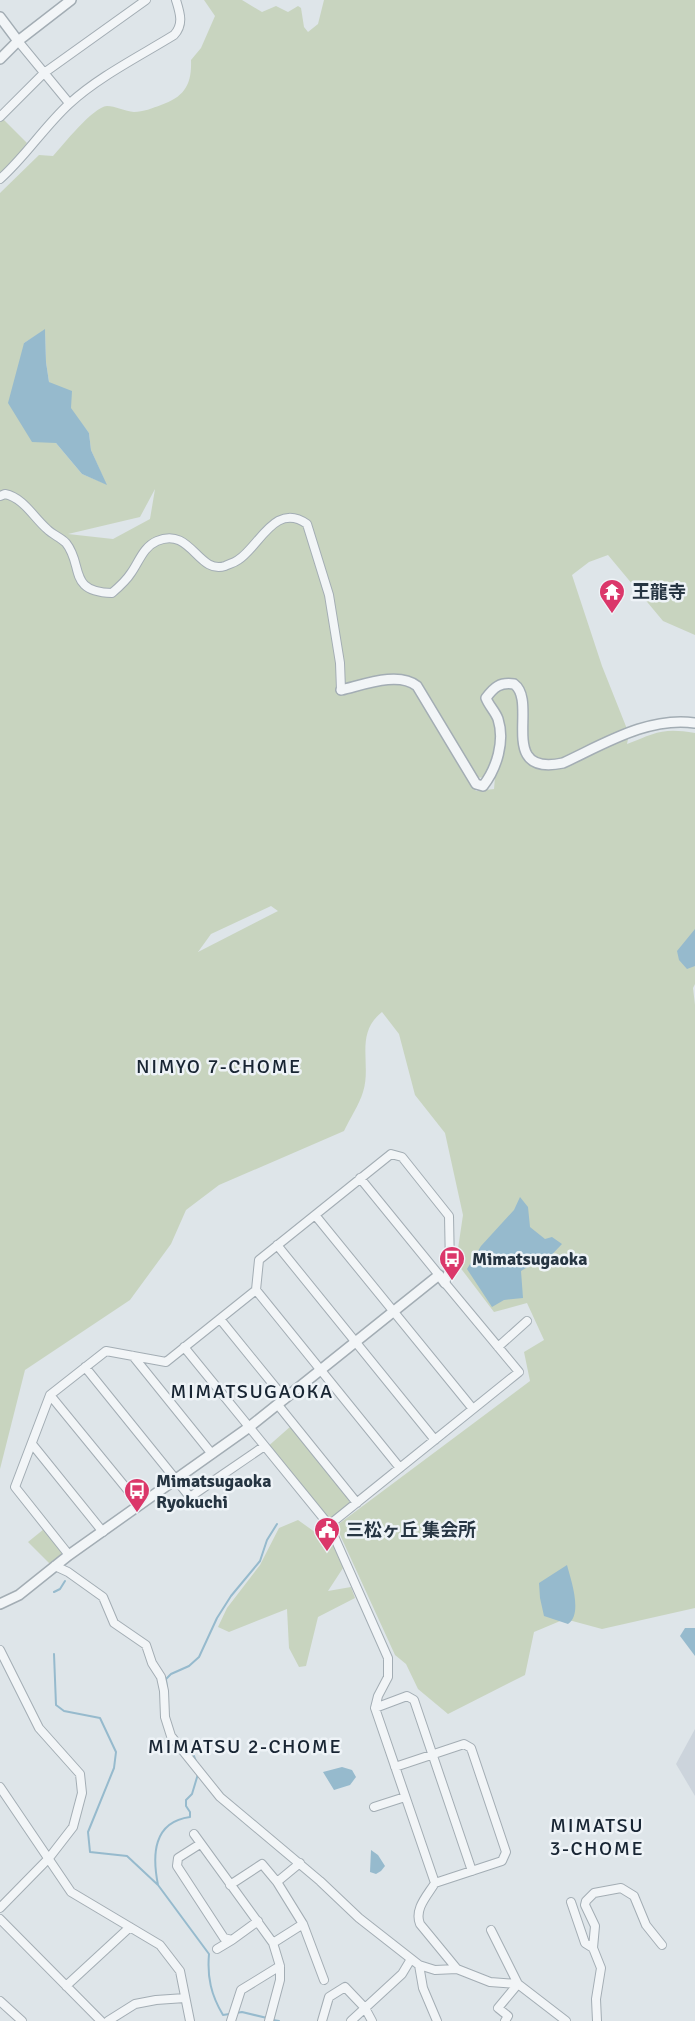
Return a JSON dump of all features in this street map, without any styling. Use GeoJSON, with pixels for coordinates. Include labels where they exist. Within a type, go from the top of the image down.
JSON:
{"type":"FeatureCollection","features":[{"type":"Feature","properties":{"kind":"street"},"geometry":{"type":"LineString","coordinates":[[0,59],[18,41],[71,0]]}},
{"type":"Feature","properties":{"kind":"street"},"geometry":{"type":"LineString","coordinates":[[0,117],[44,73],[147,0]]}},
{"type":"Feature","properties":{"kind":"street"},"geometry":{"type":"LineString","coordinates":[[0,179],[69,103],[178,31],[181,23],[176,0]]}},
{"type":"Feature","properties":{"kind":"street"},"geometry":{"type":"LineString","coordinates":[[0,17],[69,103]]}},
{"type":"Feature","properties":{"kind":"street"},"geometry":{"type":"LineString","coordinates":[[0,496],[5,494],[14,496],[48,531],[67,544],[81,581],[96,591],[104,593],[112,593],[125,581],[142,554],[154,542],[171,538],[180,540],[208,565],[222,567],[237,561],[262,534],[278,521],[287,517],[301,519],[307,524],[328,595],[340,663],[341,690],[388,680],[410,680],[423,695],[477,784],[483,786],[499,757],[497,716],[486,698],[493,688],[499,685],[514,684],[519,687],[522,692],[522,742],[528,756],[549,766],[563,763],[651,725],[675,721],[695,723]]}},
{"type":"Feature","properties":{"kind":"street"},"geometry":{"type":"LineString","coordinates":[[0,1604],[19,1596],[69,1555],[213,1454],[281,1402],[321,1370],[356,1342],[394,1311],[442,1279],[450,1267],[449,1216],[402,1157],[391,1154],[259,1260],[256,1290],[321,1370],[400,1468]]}},
{"type":"Feature","properties":{"kind":"street"},"geometry":{"type":"LineString","coordinates":[[329,1526],[519,1372],[360,1178]]}},
{"type":"Feature","properties":{"kind":"street"},"geometry":{"type":"LineString","coordinates":[[315,1215],[473,1409]]}},
{"type":"Feature","properties":{"kind":"street"},"geometry":{"type":"LineString","coordinates":[[277,1245],[435,1440]]}},
{"type":"Feature","properties":{"kind":"street"},"geometry":{"type":"LineString","coordinates":[[69,1555],[15,1487],[50,1395],[106,1351],[166,1362],[256,1290]]}},
{"type":"Feature","properties":{"kind":"street"},"geometry":{"type":"LineString","coordinates":[[220,1318],[357,1503]]}},
{"type":"Feature","properties":{"kind":"street"},"geometry":{"type":"LineString","coordinates":[[498,1347],[527,1322]]}},
{"type":"Feature","properties":{"kind":"street"},"geometry":{"type":"LineString","coordinates":[[184,1347],[329,1526],[388,1658],[388,1677],[378,1696],[375,1708],[435,1883]]}},
{"type":"Feature","properties":{"kind":"street"},"geometry":{"type":"LineString","coordinates":[[133,1356],[213,1454]]}},
{"type":"Feature","properties":{"kind":"street"},"geometry":{"type":"LineString","coordinates":[[85,1367],[190,1497],[263,1447]]}},
{"type":"Feature","properties":{"kind":"street"},"geometry":{"type":"LineString","coordinates":[[50,1395],[140,1505]]}},
{"type":"Feature","properties":{"kind":"street"},"geometry":{"type":"LineString","coordinates":[[32,1444],[103,1532]]}},
{"type":"Feature","properties":{"kind":"street"},"geometry":{"type":"LineString","coordinates":[[55,1566],[68,1572],[103,1597],[114,1623],[146,1645],[152,1663],[161,1677],[165,1717],[171,1736],[220,1797],[300,1863],[359,1918],[419,1965],[435,1970],[457,1969],[490,1982],[518,1984]]}},
{"type":"Feature","properties":{"kind":"street"},"geometry":{"type":"LineString","coordinates":[[0,1650],[4,1668],[39,1728],[80,1774],[82,1793],[73,1827],[49,1858],[0,1908]]}},
{"type":"Feature","properties":{"kind":"street"},"geometry":{"type":"LineString","coordinates":[[375,1708],[407,1696],[414,1700],[472,1871]]}},
{"type":"Feature","properties":{"kind":"street"},"geometry":{"type":"LineString","coordinates":[[395,1767],[464,1744],[471,1748],[506,1852],[502,1861],[435,1883],[419,1909],[417,1917],[420,1924],[457,1969]]}},
{"type":"Feature","properties":{"kind":"street"},"geometry":{"type":"LineString","coordinates":[[0,1787],[71,1892],[160,1945],[180,1971],[190,2021]]}},
{"type":"Feature","properties":{"kind":"street"},"geometry":{"type":"LineString","coordinates":[[374,1807],[405,1797]]}},
{"type":"Feature","properties":{"kind":"street"},"geometry":{"type":"LineString","coordinates":[[194,1834],[273,1943],[280,1966],[280,1980],[269,2021]]}},
{"type":"Feature","properties":{"kind":"street"},"geometry":{"type":"LineString","coordinates":[[200,1844],[178,1858],[177,1866],[224,1938],[232,1940]]}},
{"type":"Feature","properties":{"kind":"street"},"geometry":{"type":"LineString","coordinates":[[278,1882],[300,1863]]}},
{"type":"Feature","properties":{"kind":"street"},"geometry":{"type":"LineString","coordinates":[[230,1885],[262,1864],[278,1882],[303,1924],[324,1980]]}},
{"type":"Feature","properties":{"kind":"street"},"geometry":{"type":"LineString","coordinates":[[597,2021],[596,1999],[601,1968],[593,1948],[595,1926],[585,1905],[586,1901],[594,1893],[621,1888],[634,1896],[646,1925],[662,1945]]}},
{"type":"Feature","properties":{"kind":"street"},"geometry":{"type":"LineString","coordinates":[[571,1902],[585,1943],[593,1948]]}},
{"type":"Feature","properties":{"kind":"street"},"geometry":{"type":"LineString","coordinates":[[0,1919],[101,2021]]}},
{"type":"Feature","properties":{"kind":"street"},"geometry":{"type":"LineString","coordinates":[[217,1948],[258,1921]]}},
{"type":"Feature","properties":{"kind":"street"},"geometry":{"type":"LineString","coordinates":[[273,1943],[303,1924]]}},
{"type":"Feature","properties":{"kind":"street"},"geometry":{"type":"LineString","coordinates":[[66,1986],[130,1927]]}},
{"type":"Feature","properties":{"kind":"street"},"geometry":{"type":"LineString","coordinates":[[491,1930],[518,1984],[566,2021]]}},
{"type":"Feature","properties":{"kind":"street"},"geometry":{"type":"LineString","coordinates":[[351,2021],[402,1974],[411,1959]]}},
{"type":"Feature","properties":{"kind":"street"},"geometry":{"type":"LineString","coordinates":[[419,1965],[423,1988],[437,2021]]}},
{"type":"Feature","properties":{"kind":"street"},"geometry":{"type":"LineString","coordinates":[[231,2021],[241,1990],[280,1966]]}},
{"type":"Feature","properties":{"kind":"street"},"geometry":{"type":"LineString","coordinates":[[504,2021],[508,2016],[498,2008],[518,1984]]}},
{"type":"Feature","properties":{"kind":"street"},"geometry":{"type":"LineString","coordinates":[[322,2021],[329,1997],[345,1987],[365,2008],[372,2021]]}},
{"type":"Feature","properties":{"kind":"street"},"geometry":{"type":"LineString","coordinates":[[108,2021],[135,2004],[185,1998]]}},
{"type":"Feature","properties":{"kind":"street"},"geometry":{"type":"LineString","coordinates":[[0,2001],[22,2021]]}},
{"type":"Feature","properties":{"kind":"shaded area"},"geometry":{"type":"Polygon","coordinates":[[[695,1729],[695,1796],[676,1764],[695,1729]]]}},
{"type":"Feature","properties":{"kind":"green space"},"geometry":{"type":"Polygon","coordinates":[[[204,0],[242,0],[262,12],[276,6],[288,12],[298,6],[301,8],[304,27],[308,32],[318,24],[324,0],[695,0],[695,635],[663,621],[608,555],[589,562],[572,575],[602,666],[629,734],[627,744],[660,732],[695,733],[695,984],[693,988],[695,1005],[695,1608],[602,1629],[565,1619],[534,1632],[525,1675],[448,1714],[418,1689],[406,1664],[395,1655],[336,1526],[530,1381],[524,1352],[544,1340],[527,1303],[494,1312],[456,1262],[463,1215],[445,1133],[415,1095],[399,1034],[382,1012],[368,1030],[363,1092],[344,1131],[219,1185],[186,1210],[171,1244],[130,1300],[25,1370],[0,1469],[0,193],[39,155],[53,156],[86,119],[101,108],[110,106],[134,112],[141,111],[169,102],[181,94],[188,83],[191,60],[201,48],[215,16],[204,0]],[[45,330],[24,343],[56,443],[82,474],[106,484],[91,450],[89,433],[49,382],[45,330]],[[155,489],[140,517],[68,534],[113,539],[150,519],[155,489]],[[495,777],[469,778],[476,791],[494,789],[495,777]],[[271,906],[211,934],[198,952],[278,911],[271,906]]]}},
{"type":"Feature","properties":{"kind":"green space"},"geometry":{"type":"Polygon","coordinates":[[[3,119],[27,143],[15,161],[0,174],[0,122],[3,119]]]}},
{"type":"Feature","properties":{"kind":"green space"},"geometry":{"type":"Polygon","coordinates":[[[291,1426],[349,1498],[349,1504],[331,1520],[328,1520],[265,1449],[291,1426]]]}},
{"type":"Feature","properties":{"kind":"green space"},"geometry":{"type":"Polygon","coordinates":[[[298,1520],[333,1545],[343,1568],[328,1591],[351,1587],[355,1598],[318,1617],[306,1666],[299,1667],[289,1648],[287,1609],[229,1632],[218,1627],[227,1608],[260,1565],[279,1528],[298,1520]]]}},
{"type":"Feature","properties":{"kind":"green space"},"geometry":{"type":"Polygon","coordinates":[[[44,1529],[62,1551],[60,1556],[50,1564],[28,1542],[44,1529]]]}},
{"type":"Feature","properties":{"kind":"water"},"geometry":{"type":"Polygon","coordinates":[[[45,329],[49,382],[72,391],[71,408],[89,433],[91,450],[107,485],[82,474],[56,443],[32,442],[8,403],[24,343],[45,329]]]}},
{"type":"Feature","properties":{"kind":"water"},"geometry":{"type":"Polygon","coordinates":[[[695,929],[695,966],[687,969],[679,960],[677,951],[695,929]]]}},
{"type":"Feature","properties":{"kind":"water"},"geometry":{"type":"Polygon","coordinates":[[[520,1197],[528,1207],[530,1227],[545,1239],[552,1237],[562,1244],[540,1267],[531,1265],[521,1271],[523,1298],[504,1300],[492,1307],[467,1269],[481,1246],[514,1210],[520,1197]]]}},
{"type":"Feature","properties":{"kind":"water"},"geometry":{"type":"Polygon","coordinates":[[[567,1565],[575,1605],[575,1613],[568,1624],[544,1616],[539,1583],[567,1565]]]}},
{"type":"Feature","properties":{"kind":"water"},"geometry":{"type":"Polygon","coordinates":[[[685,1628],[695,1628],[695,1656],[680,1636],[685,1628]]]}},
{"type":"Feature","properties":{"kind":"water"},"geometry":{"type":"Polygon","coordinates":[[[342,1767],[352,1770],[356,1777],[350,1785],[334,1790],[323,1772],[342,1767]]]}},
{"type":"Feature","properties":{"kind":"water"},"geometry":{"type":"Polygon","coordinates":[[[371,1850],[378,1855],[385,1866],[376,1874],[370,1872],[371,1850]]]}},
{"type":"Feature","properties":{"kind":"waterway"},"geometry":{"type":"LineString","coordinates":[[167,1690],[166,1679],[171,1674],[189,1666],[199,1657],[217,1618],[231,1596],[260,1561],[267,1540],[277,1524]]}},
{"type":"Feature","properties":{"kind":"waterway"},"geometry":{"type":"LineString","coordinates":[[54,1592],[60,1589],[65,1581]]}},
{"type":"Feature","properties":{"kind":"waterway"},"geometry":{"type":"LineString","coordinates":[[54,1654],[56,1705],[64,1711],[100,1718],[116,1752],[114,1768],[88,1832],[90,1852],[127,1856],[158,1885],[209,1954],[211,1986],[223,2015],[242,2012],[267,2018]]}},
{"type":"Feature","properties":{"kind":"waterway"},"geometry":{"type":"LineString","coordinates":[[187,1750],[194,1756],[199,1769]]}},
{"type":"Feature","properties":{"kind":"waterway"},"geometry":{"type":"LineString","coordinates":[[158,1885],[155,1862],[158,1842],[162,1833],[169,1826],[178,1820],[190,1817],[186,1800],[192,1794],[198,1774]]}},
{"type":"Feature","properties":{"kind":"waterway"},"geometry":{"type":"LineString","coordinates":[[273,2020],[279,2021]]}},
{"type":"Feature","properties":{"kind":"place","name":"王龍寺"},"geometry":{"type":"Point","coordinates":[612,615]}},
{"type":"Feature","properties":{"kind":"place","name":"Mimatsugaoka"},"geometry":{"type":"Point","coordinates":[452,1282]}},
{"type":"Feature","properties":{"kind":"place","name":"Mimatsugaoka Ryokuchi"},"geometry":{"type":"Point","coordinates":[137,1514]}},
{"type":"Feature","properties":{"kind":"place","name":"三松ヶ丘 集会所"},"geometry":{"type":"Point","coordinates":[327,1553]}},
{"type":"Feature","properties":{"kind":"district","name":"NIMYO 7-CHOME"},"geometry":{"type":"Point","coordinates":[219,1066]}},
{"type":"Feature","properties":{"kind":"district","name":"MIMATSUGAOKA"},"geometry":{"type":"Point","coordinates":[252,1391]}},
{"type":"Feature","properties":{"kind":"district","name":"MIMATSU 2-CHOME"},"geometry":{"type":"Point","coordinates":[245,1746]}},
{"type":"Feature","properties":{"kind":"district","name":"MIMATSU 3-CHOME"},"geometry":{"type":"Point","coordinates":[597,1836]}}]}
